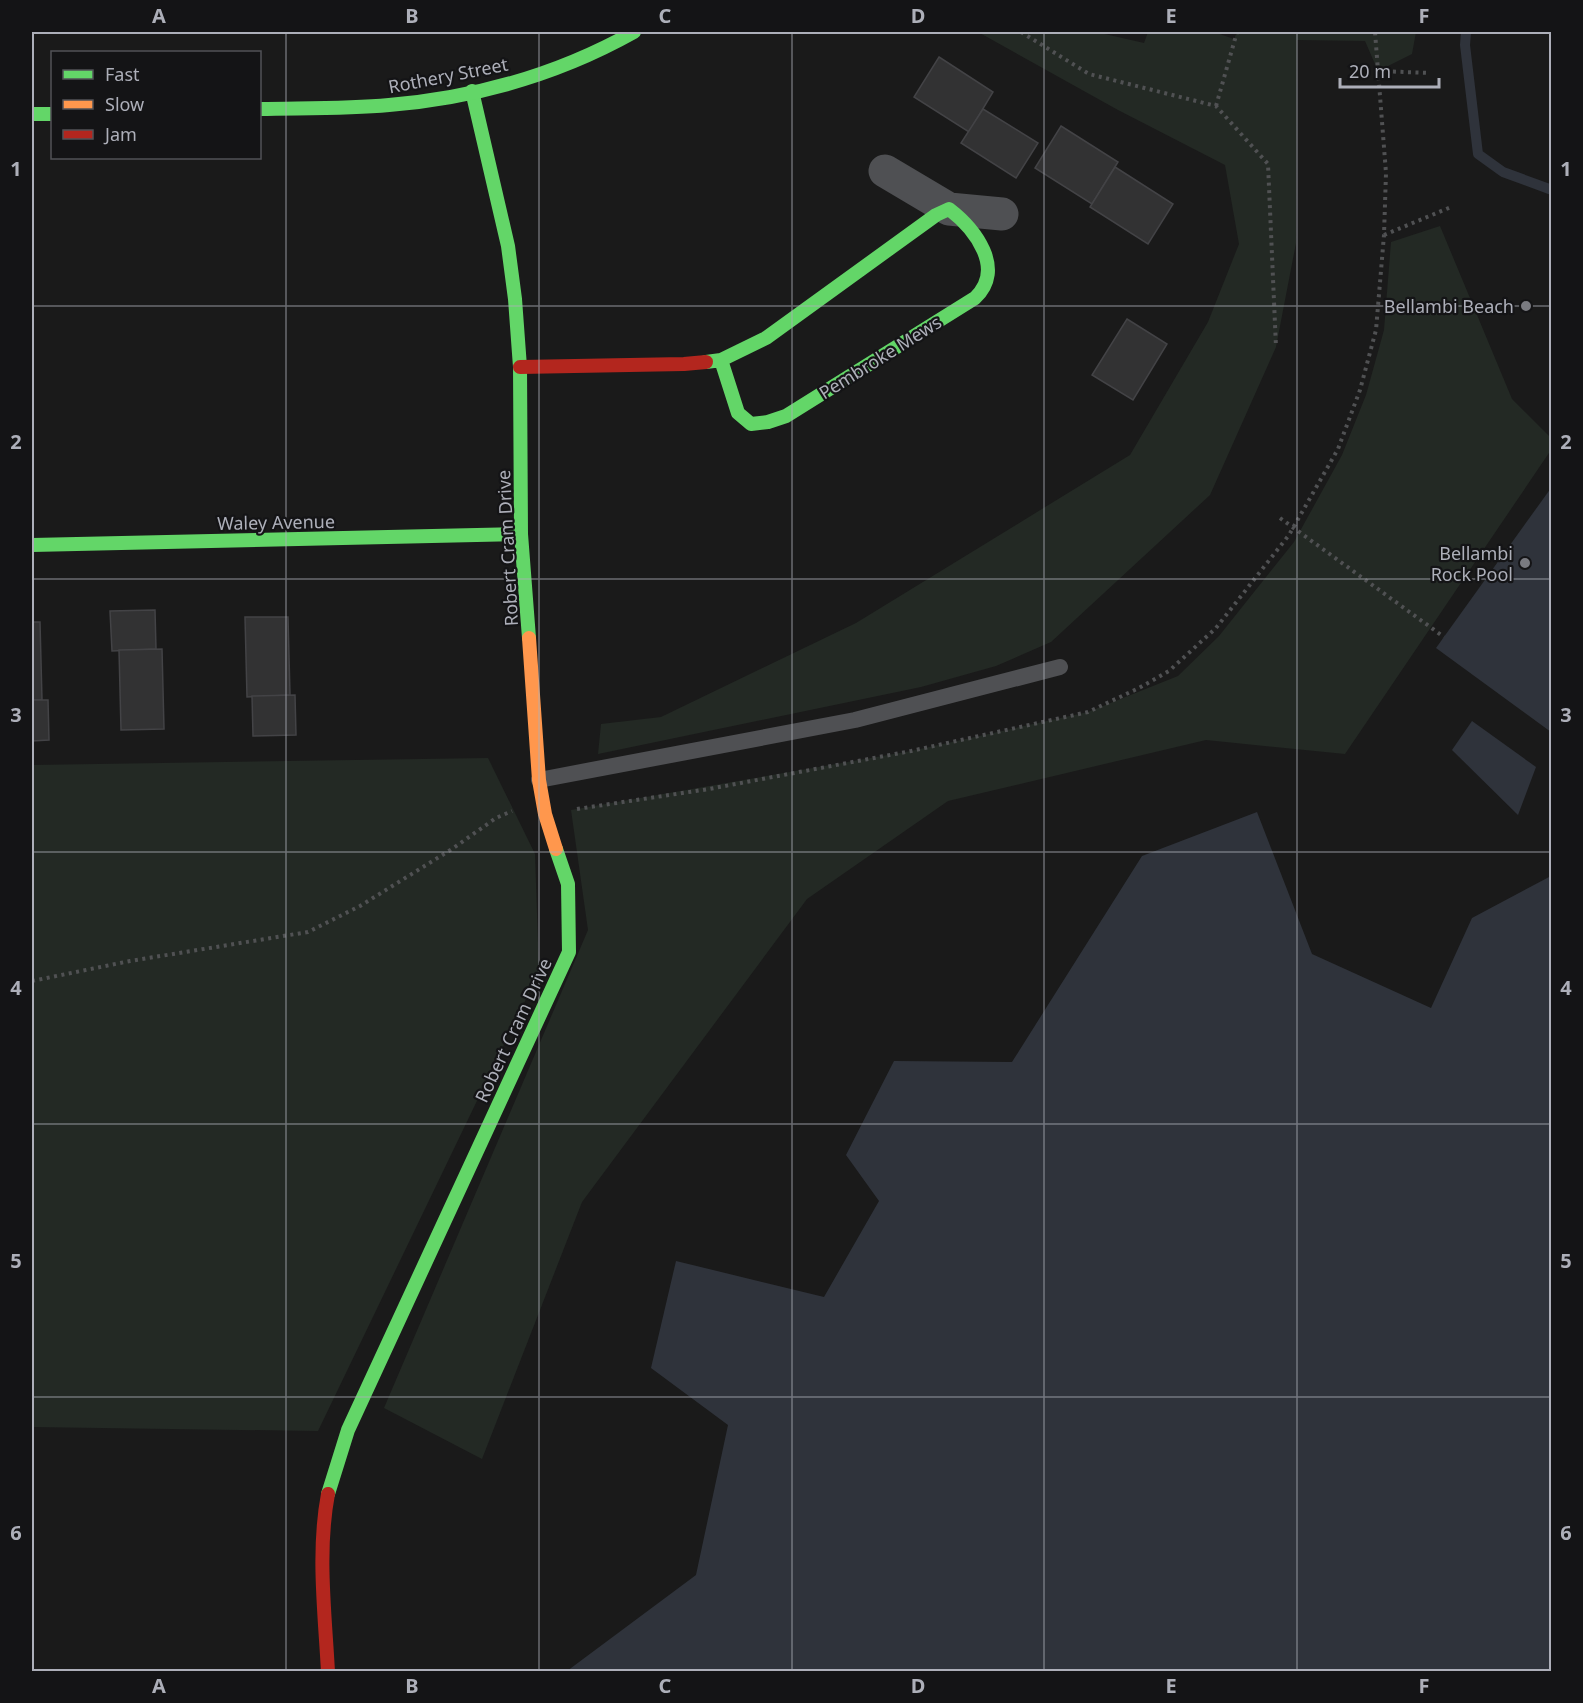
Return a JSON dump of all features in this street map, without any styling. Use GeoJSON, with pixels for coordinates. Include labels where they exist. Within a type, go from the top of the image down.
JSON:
{"type":"FeatureCollection","features":[{"type":"Feature","properties":{"kind":"street","name":"Rothery Street"},"geometry":{"type":"LineString","coordinates":[[261,109],[408,104],[472,91],[576,62],[634,32]]}},
{"type":"Feature","properties":{"kind":"street","name":"Robert Cram Drive"},"geometry":{"type":"LineString","coordinates":[[328,1671],[324,1543],[327,1501],[335,1467],[348,1430],[569,952],[568,884],[545,814],[539,780],[521,534],[520,368],[508,246],[472,91]]}},
{"type":"Feature","properties":{"kind":"street"},"geometry":{"type":"LineString","coordinates":[[32,114],[51,114]]}},
{"type":"Feature","properties":{"kind":"street","name":"Pembroke Mews"},"geometry":{"type":"LineString","coordinates":[[721,360],[738,413],[751,424],[768,422],[786,416],[975,298],[986,286],[988,272],[986,255],[961,217],[885,171]]}},
{"type":"Feature","properties":{"kind":"street"},"geometry":{"type":"LineString","coordinates":[[520,368],[684,364],[721,360],[766,338],[936,215],[949,209]]}},
{"type":"Feature","properties":{"kind":"street","name":"Pembroke Mews"},"geometry":{"type":"LineString","coordinates":[[949,209],[1002,214]]}},
{"type":"Feature","properties":{"kind":"street","name":"Waley Avenue"},"geometry":{"type":"LineString","coordinates":[[32,545],[521,534]]}},
{"type":"Feature","properties":{"kind":"lane"},"geometry":{"type":"LineString","coordinates":[[539,780],[855,720],[1060,667]]}},
{"type":"Feature","properties":{"kind":"path"},"geometry":{"type":"LineString","coordinates":[[1021,32],[1089,74],[1216,106],[1268,164],[1276,347]]}},
{"type":"Feature","properties":{"kind":"path"},"geometry":{"type":"LineString","coordinates":[[1216,106],[1237,32]]}},
{"type":"Feature","properties":{"kind":"path"},"geometry":{"type":"LineString","coordinates":[[32,981],[130,961],[308,932],[360,906],[452,849],[496,818],[518,808],[545,814],[710,789],[924,748],[1088,712],[1169,671],[1216,628],[1294,527],[1338,449],[1360,390],[1376,330],[1384,235],[1386,173],[1375,32]]}},
{"type":"Feature","properties":{"kind":"path"},"geometry":{"type":"LineString","coordinates":[[1378,71],[1430,74]]}},
{"type":"Feature","properties":{"kind":"path"},"geometry":{"type":"LineString","coordinates":[[1384,235],[1451,207]]}},
{"type":"Feature","properties":{"kind":"path"},"geometry":{"type":"LineString","coordinates":[[1280,518],[1444,637]]}},
{"type":"Feature","properties":{"kind":"shaded area"},"geometry":{"type":"Polygon","coordinates":[[[978,32],[1096,32],[1144,43],[1148,32],[1214,32],[1234,39],[1237,32],[1416,32],[1412,54],[1378,71],[1365,41],[1297,40],[1296,243],[1276,347],[1210,495],[1051,642],[996,666],[921,687],[598,754],[601,724],[661,717],[856,623],[1130,455],[1208,322],[1239,244],[1225,165],[1118,110],[978,32]]]}},
{"type":"Feature","properties":{"kind":"shaded area"},"geometry":{"type":"Polygon","coordinates":[[[1440,226],[1512,399],[1551,438],[1551,450],[1345,754],[1206,740],[948,801],[807,899],[582,1202],[482,1459],[384,1408],[588,930],[571,810],[911,751],[1088,712],[1178,676],[1219,636],[1294,542],[1342,455],[1366,395],[1384,330],[1391,242],[1440,226]]]}},
{"type":"Feature","properties":{"kind":"shaded area","name":"Bellambi Rock Pool"},"geometry":{"type":"Polygon","coordinates":[[[1551,488],[1552,732],[1436,648],[1551,488]]]}},
{"type":"Feature","properties":{"kind":"shaded area"},"geometry":{"type":"Polygon","coordinates":[[[1472,721],[1536,767],[1518,815],[1452,750],[1472,721]]]}},
{"type":"Feature","properties":{"kind":"shaded area"},"geometry":{"type":"Polygon","coordinates":[[[488,758],[535,854],[539,972],[318,1431],[32,1427],[32,765],[488,758]]]}},
{"type":"Feature","properties":{"kind":"shaded area"},"geometry":{"type":"Polygon","coordinates":[[[1257,812],[1312,954],[1431,1008],[1472,918],[1551,876],[1551,1671],[567,1671],[696,1575],[728,1425],[651,1368],[676,1261],[824,1297],[879,1201],[846,1155],[894,1061],[1012,1062],[1142,856],[1257,812]]]}},
{"type":"Feature","properties":{"kind":"building"},"geometry":{"type":"Polygon","coordinates":[[[939,57],[993,92],[969,132],[914,97],[939,57]]]}},
{"type":"Feature","properties":{"kind":"building"},"geometry":{"type":"Polygon","coordinates":[[[983,109],[1038,143],[1016,178],[961,143],[983,109]]]}},
{"type":"Feature","properties":{"kind":"building"},"geometry":{"type":"Polygon","coordinates":[[[1061,126],[1118,162],[1092,204],[1035,168],[1061,126]]]}},
{"type":"Feature","properties":{"kind":"building"},"geometry":{"type":"Polygon","coordinates":[[[1115,167],[1173,204],[1148,244],[1090,207],[1115,167]]]}},
{"type":"Feature","properties":{"kind":"building"},"geometry":{"type":"Polygon","coordinates":[[[1127,319],[1167,344],[1133,400],[1092,375],[1127,319]]]}},
{"type":"Feature","properties":{"kind":"building"},"geometry":{"type":"Polygon","coordinates":[[[155,610],[156,649],[112,651],[110,611],[155,610]]]}},
{"type":"Feature","properties":{"kind":"building"},"geometry":{"type":"Polygon","coordinates":[[[245,617],[288,617],[290,695],[247,697],[245,617]]]}},
{"type":"Feature","properties":{"kind":"building"},"geometry":{"type":"Polygon","coordinates":[[[32,622],[40,622],[42,700],[32,700],[32,622]]]}},
{"type":"Feature","properties":{"kind":"building"},"geometry":{"type":"Polygon","coordinates":[[[162,649],[164,729],[121,730],[119,650],[162,649]]]}},
{"type":"Feature","properties":{"kind":"building"},"geometry":{"type":"Polygon","coordinates":[[[295,695],[296,735],[253,736],[252,696],[295,695]]]}},
{"type":"Feature","properties":{"kind":"building"},"geometry":{"type":"Polygon","coordinates":[[[32,700],[48,700],[49,740],[32,741],[32,700]]]}},
{"type":"Feature","properties":{"kind":"waterway"},"geometry":{"type":"LineString","coordinates":[[1466,32],[1465,45],[1478,154],[1503,172],[1552,190]]}},
{"type":"Feature","properties":{"kind":"traffic: fast"},"geometry":{"type":"LineString","coordinates":[[261,109],[341,108],[421,102],[453,97],[546,72],[634,32]]}},
{"type":"Feature","properties":{"kind":"traffic: fast"},"geometry":{"type":"LineString","coordinates":[[472,91],[508,246],[515,299],[520,367],[521,534],[529,638]]}},
{"type":"Feature","properties":{"kind":"traffic: fast"},"geometry":{"type":"LineString","coordinates":[[32,114],[51,114]]}},
{"type":"Feature","properties":{"kind":"traffic: fast"},"geometry":{"type":"LineString","coordinates":[[706,362],[721,360],[766,338],[936,215],[949,209],[968,227],[983,250],[988,275],[984,287],[975,298],[786,416],[768,422],[751,424],[738,413],[721,360]]}},
{"type":"Feature","properties":{"kind":"traffic: fast"},"geometry":{"type":"LineString","coordinates":[[32,545],[521,534]]}},
{"type":"Feature","properties":{"kind":"traffic: fast"},"geometry":{"type":"LineString","coordinates":[[328,1494],[348,1430],[569,952],[568,884],[556,849]]}},
{"type":"Feature","properties":{"kind":"traffic: slow"},"geometry":{"type":"LineString","coordinates":[[529,638],[539,780],[545,814],[556,849]]}},
{"type":"Feature","properties":{"kind":"traffic: jam"},"geometry":{"type":"LineString","coordinates":[[520,367],[706,362]]}},
{"type":"Feature","properties":{"kind":"traffic: jam"},"geometry":{"type":"LineString","coordinates":[[328,1494],[322,1561],[328,1672]]}},
{"type":"Feature","properties":{"kind":"place","name":"Bellambi Beach"},"geometry":{"type":"Point","coordinates":[1526,306]}},
{"type":"Feature","properties":{"kind":"place","name":"Bellambi Rock Pool"},"geometry":{"type":"Point","coordinates":[1525,563]}}]}
